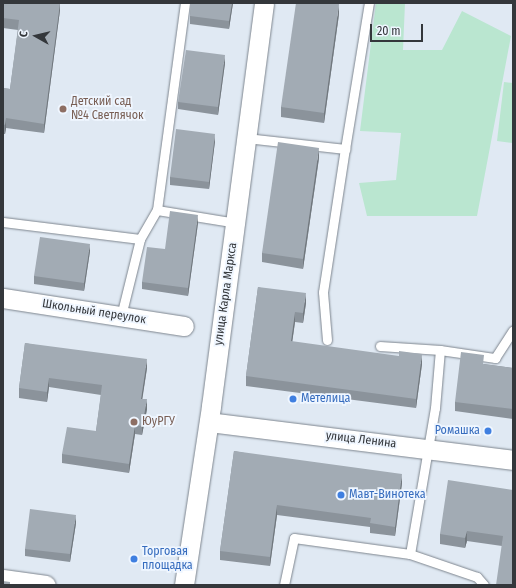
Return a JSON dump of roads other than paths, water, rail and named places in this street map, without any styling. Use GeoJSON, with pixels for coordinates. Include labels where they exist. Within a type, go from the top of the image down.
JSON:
{"type":"FeatureCollection","features":[{"type":"Feature","properties":{"kind":"street","name":"улица Карла Маркса"},"geometry":{"type":"LineString","coordinates":[[184,585],[209,422],[264,3]]}},
{"type":"Feature","properties":{"kind":"street","name":"Школьный переулок"},"geometry":{"type":"LineString","coordinates":[[3,298],[184,326]]}},
{"type":"Feature","properties":{"kind":"street","name":"улица Ленина"},"geometry":{"type":"LineString","coordinates":[[209,422],[428,448],[513,460]]}},
{"type":"Feature","properties":{"kind":"street"},"geometry":{"type":"LineString","coordinates":[[3,579],[38,584]]}},
{"type":"Feature","properties":{"kind":"lane"},"geometry":{"type":"LineString","coordinates":[[121,316],[140,239],[157,210],[185,3]]}},
{"type":"Feature","properties":{"kind":"lane"},"geometry":{"type":"LineString","coordinates":[[327,340],[323,292],[369,3]]}},
{"type":"Feature","properties":{"kind":"lane"},"geometry":{"type":"LineString","coordinates":[[246,138],[345,149]]}},
{"type":"Feature","properties":{"kind":"lane"},"geometry":{"type":"LineString","coordinates":[[157,210],[236,223]]}},
{"type":"Feature","properties":{"kind":"lane"},"geometry":{"type":"LineString","coordinates":[[3,222],[140,239]]}},
{"type":"Feature","properties":{"kind":"lane"},"geometry":{"type":"LineString","coordinates":[[380,346],[440,350],[495,358],[513,330]]}},
{"type":"Feature","properties":{"kind":"lane"},"geometry":{"type":"LineString","coordinates":[[410,554],[435,408],[440,350]]}},
{"type":"Feature","properties":{"kind":"lane"},"geometry":{"type":"LineString","coordinates":[[284,585],[294,538],[410,554],[477,577],[484,585]]}},
{"type":"Feature","properties":{"kind":"place","name":"Детский сад №4 Светлячок"},"geometry":{"type":"Point","coordinates":[63,109]}},
{"type":"Feature","properties":{"kind":"place","name":"Метелица"},"geometry":{"type":"Point","coordinates":[293,399]}},
{"type":"Feature","properties":{"kind":"place","name":"ЮуРГУ"},"geometry":{"type":"Point","coordinates":[134,422]}},
{"type":"Feature","properties":{"kind":"place","name":"Ромашка"},"geometry":{"type":"Point","coordinates":[488,431]}},
{"type":"Feature","properties":{"kind":"place","name":"Мавт-Винотека"},"geometry":{"type":"Point","coordinates":[341,495]}},
{"type":"Feature","properties":{"kind":"place","name":"Торговая площадка"},"geometry":{"type":"Point","coordinates":[134,559]}}]}
